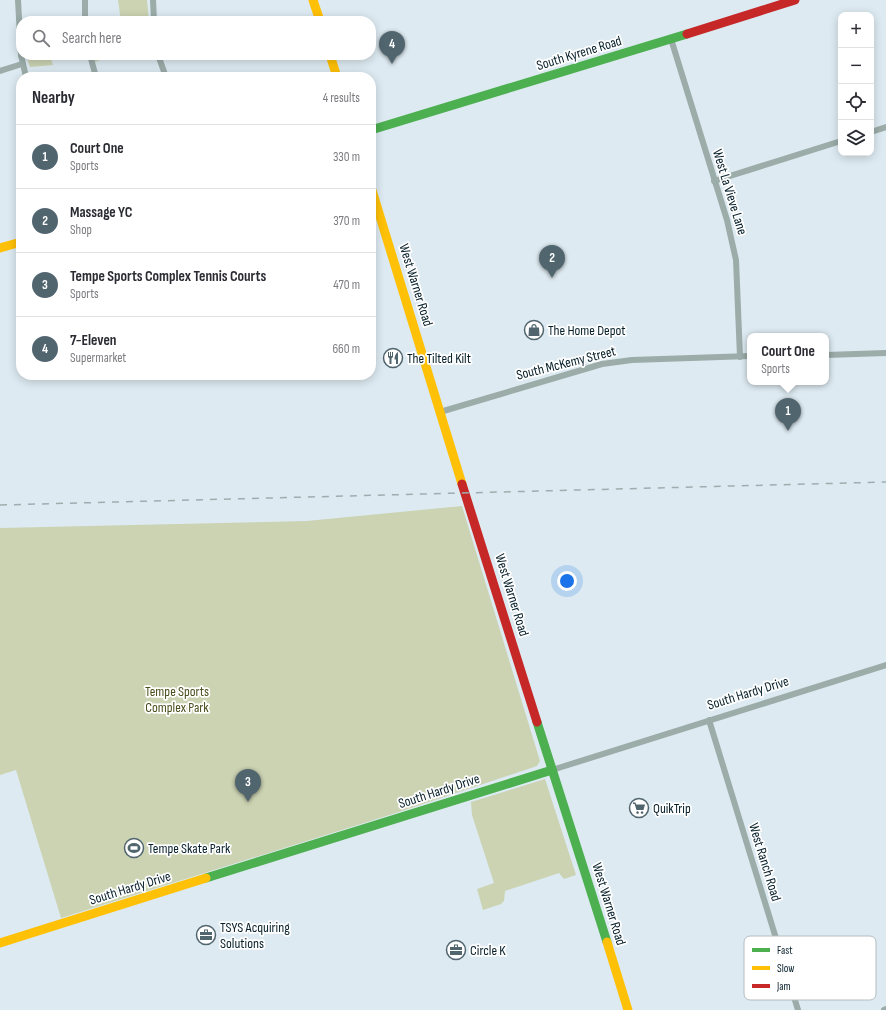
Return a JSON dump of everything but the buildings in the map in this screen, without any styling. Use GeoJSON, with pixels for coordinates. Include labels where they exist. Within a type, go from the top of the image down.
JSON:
{"type":"FeatureCollection","features":[{"type":"Feature","properties":{"kind":"main road"},"geometry":{"type":"LineString","coordinates":[[313,0],[318,16]]}},
{"type":"Feature","properties":{"kind":"main road","name":"South Kyrene Road"},"geometry":{"type":"LineString","coordinates":[[376,128],[795,0]]}},
{"type":"Feature","properties":{"kind":"main road"},"geometry":{"type":"LineString","coordinates":[[332,60],[335,72]]}},
{"type":"Feature","properties":{"kind":"main road","name":"West Warner Road"},"geometry":{"type":"LineString","coordinates":[[376,203],[628,1010]]}},
{"type":"Feature","properties":{"kind":"main road"},"geometry":{"type":"LineString","coordinates":[[0,248],[16,243]]}},
{"type":"Feature","properties":{"kind":"main road","name":"South Hardy Drive"},"geometry":{"type":"LineString","coordinates":[[0,943],[552,770]]}},
{"type":"Feature","properties":{"kind":"street"},"geometry":{"type":"LineString","coordinates":[[18,0],[19,16]]}},
{"type":"Feature","properties":{"kind":"street"},"geometry":{"type":"LineString","coordinates":[[84,0],[85,16]]}},
{"type":"Feature","properties":{"kind":"street"},"geometry":{"type":"LineString","coordinates":[[154,16],[153,0],[158,0]]}},
{"type":"Feature","properties":{"kind":"street","name":"West La Vieve Lane"},"geometry":{"type":"LineString","coordinates":[[671,39],[731,236],[736,260],[740,357]]}},
{"type":"Feature","properties":{"kind":"street"},"geometry":{"type":"LineString","coordinates":[[22,60],[24,72]]}},
{"type":"Feature","properties":{"kind":"street"},"geometry":{"type":"LineString","coordinates":[[91,60],[95,72]]}},
{"type":"Feature","properties":{"kind":"street"},"geometry":{"type":"LineString","coordinates":[[160,60],[164,72]]}},
{"type":"Feature","properties":{"kind":"street"},"geometry":{"type":"LineString","coordinates":[[0,70],[22,64]]}},
{"type":"Feature","properties":{"kind":"street"},"geometry":{"type":"LineString","coordinates":[[874,131],[886,127]]}},
{"type":"Feature","properties":{"kind":"street"},"geometry":{"type":"LineString","coordinates":[[714,181],[838,142]]}},
{"type":"Feature","properties":{"kind":"street"},"geometry":{"type":"LineString","coordinates":[[829,354],[886,353]]}},
{"type":"Feature","properties":{"kind":"street","name":"South McKemy Street"},"geometry":{"type":"LineString","coordinates":[[440,412],[602,364],[632,360],[747,356]]}},
{"type":"Feature","properties":{"kind":"street","name":"South Hardy Drive"},"geometry":{"type":"LineString","coordinates":[[552,770],[886,665]]}},
{"type":"Feature","properties":{"kind":"street","name":"West Ranch Road"},"geometry":{"type":"LineString","coordinates":[[709,720],[775,936]]}},
{"type":"Feature","properties":{"kind":"street","name":"West Ranch Road"},"geometry":{"type":"LineString","coordinates":[[795,1000],[798,1010]]}},
{"type":"Feature","properties":{"kind":"green space"},"geometry":{"type":"Polygon","coordinates":[[[118,0],[147,0],[149,16],[120,16],[118,0]]]}},
{"type":"Feature","properties":{"kind":"green space"},"geometry":{"type":"Polygon","coordinates":[[[28,60],[51,60],[53,65],[30,67],[28,60]]]}},
{"type":"Feature","properties":{"kind":"green space","name":"Tempe Sports Complex Park"},"geometry":{"type":"Polygon","coordinates":[[[462,506],[540,761],[537,766],[399,812],[61,918],[16,770],[0,775],[0,528],[307,521],[462,506]]]}},
{"type":"Feature","properties":{"kind":"green space"},"geometry":{"type":"Polygon","coordinates":[[[545,779],[576,875],[564,879],[559,873],[505,891],[504,901],[501,904],[483,910],[477,889],[494,883],[472,815],[471,802],[545,779]]]}},
{"type":"Feature","properties":{"kind":"railway"},"geometry":{"type":"LineString","coordinates":[[0,505],[886,482]]}},
{"type":"Feature","properties":{"kind":"traffic: fast"},"geometry":{"type":"LineString","coordinates":[[376,128],[687,34]]}},
{"type":"Feature","properties":{"kind":"traffic: fast"},"geometry":{"type":"LineString","coordinates":[[537,722],[607,942]]}},
{"type":"Feature","properties":{"kind":"traffic: fast"},"geometry":{"type":"LineString","coordinates":[[206,878],[552,770]]}},
{"type":"Feature","properties":{"kind":"traffic: slow"},"geometry":{"type":"LineString","coordinates":[[313,0],[318,16]]}},
{"type":"Feature","properties":{"kind":"traffic: slow"},"geometry":{"type":"LineString","coordinates":[[332,60],[335,72]]}},
{"type":"Feature","properties":{"kind":"traffic: slow"},"geometry":{"type":"LineString","coordinates":[[376,203],[462,484]]}},
{"type":"Feature","properties":{"kind":"traffic: slow"},"geometry":{"type":"LineString","coordinates":[[0,248],[16,243]]}},
{"type":"Feature","properties":{"kind":"traffic: slow"},"geometry":{"type":"LineString","coordinates":[[0,943],[206,878]]}},
{"type":"Feature","properties":{"kind":"traffic: slow"},"geometry":{"type":"LineString","coordinates":[[607,942],[628,1010]]}},
{"type":"Feature","properties":{"kind":"traffic: jam"},"geometry":{"type":"LineString","coordinates":[[687,34],[795,0]]}},
{"type":"Feature","properties":{"kind":"traffic: jam"},"geometry":{"type":"LineString","coordinates":[[462,484],[537,722]]}},
{"type":"Feature","properties":{"kind":"place","name":"7-Eleven"},"geometry":{"type":"Point","coordinates":[392,64]}},
{"type":"Feature","properties":{"kind":"place","name":"Massage YC"},"geometry":{"type":"Point","coordinates":[552,278]}},
{"type":"Feature","properties":{"kind":"place","name":"The Home Depot"},"geometry":{"type":"Point","coordinates":[534,330]}},
{"type":"Feature","properties":{"kind":"place","name":"The Tilted Kilt"},"geometry":{"type":"Point","coordinates":[393,358]}},
{"type":"Feature","properties":{"kind":"place","name":"Court One"},"geometry":{"type":"Point","coordinates":[788,431]}},
{"type":"Feature","properties":{"kind":"place","name":"Tempe Sports Complex Tennis Courts"},"geometry":{"type":"Point","coordinates":[248,802]}},
{"type":"Feature","properties":{"kind":"place","name":"QuikTrip"},"geometry":{"type":"Point","coordinates":[639,808]}},
{"type":"Feature","properties":{"kind":"place","name":"Tempe Skate Park"},"geometry":{"type":"Point","coordinates":[134,848]}},
{"type":"Feature","properties":{"kind":"place","name":"TSYS Acquiring Solutions"},"geometry":{"type":"Point","coordinates":[206,935]}},
{"type":"Feature","properties":{"kind":"place","name":"Circle K"},"geometry":{"type":"Point","coordinates":[456,950]}}]}
